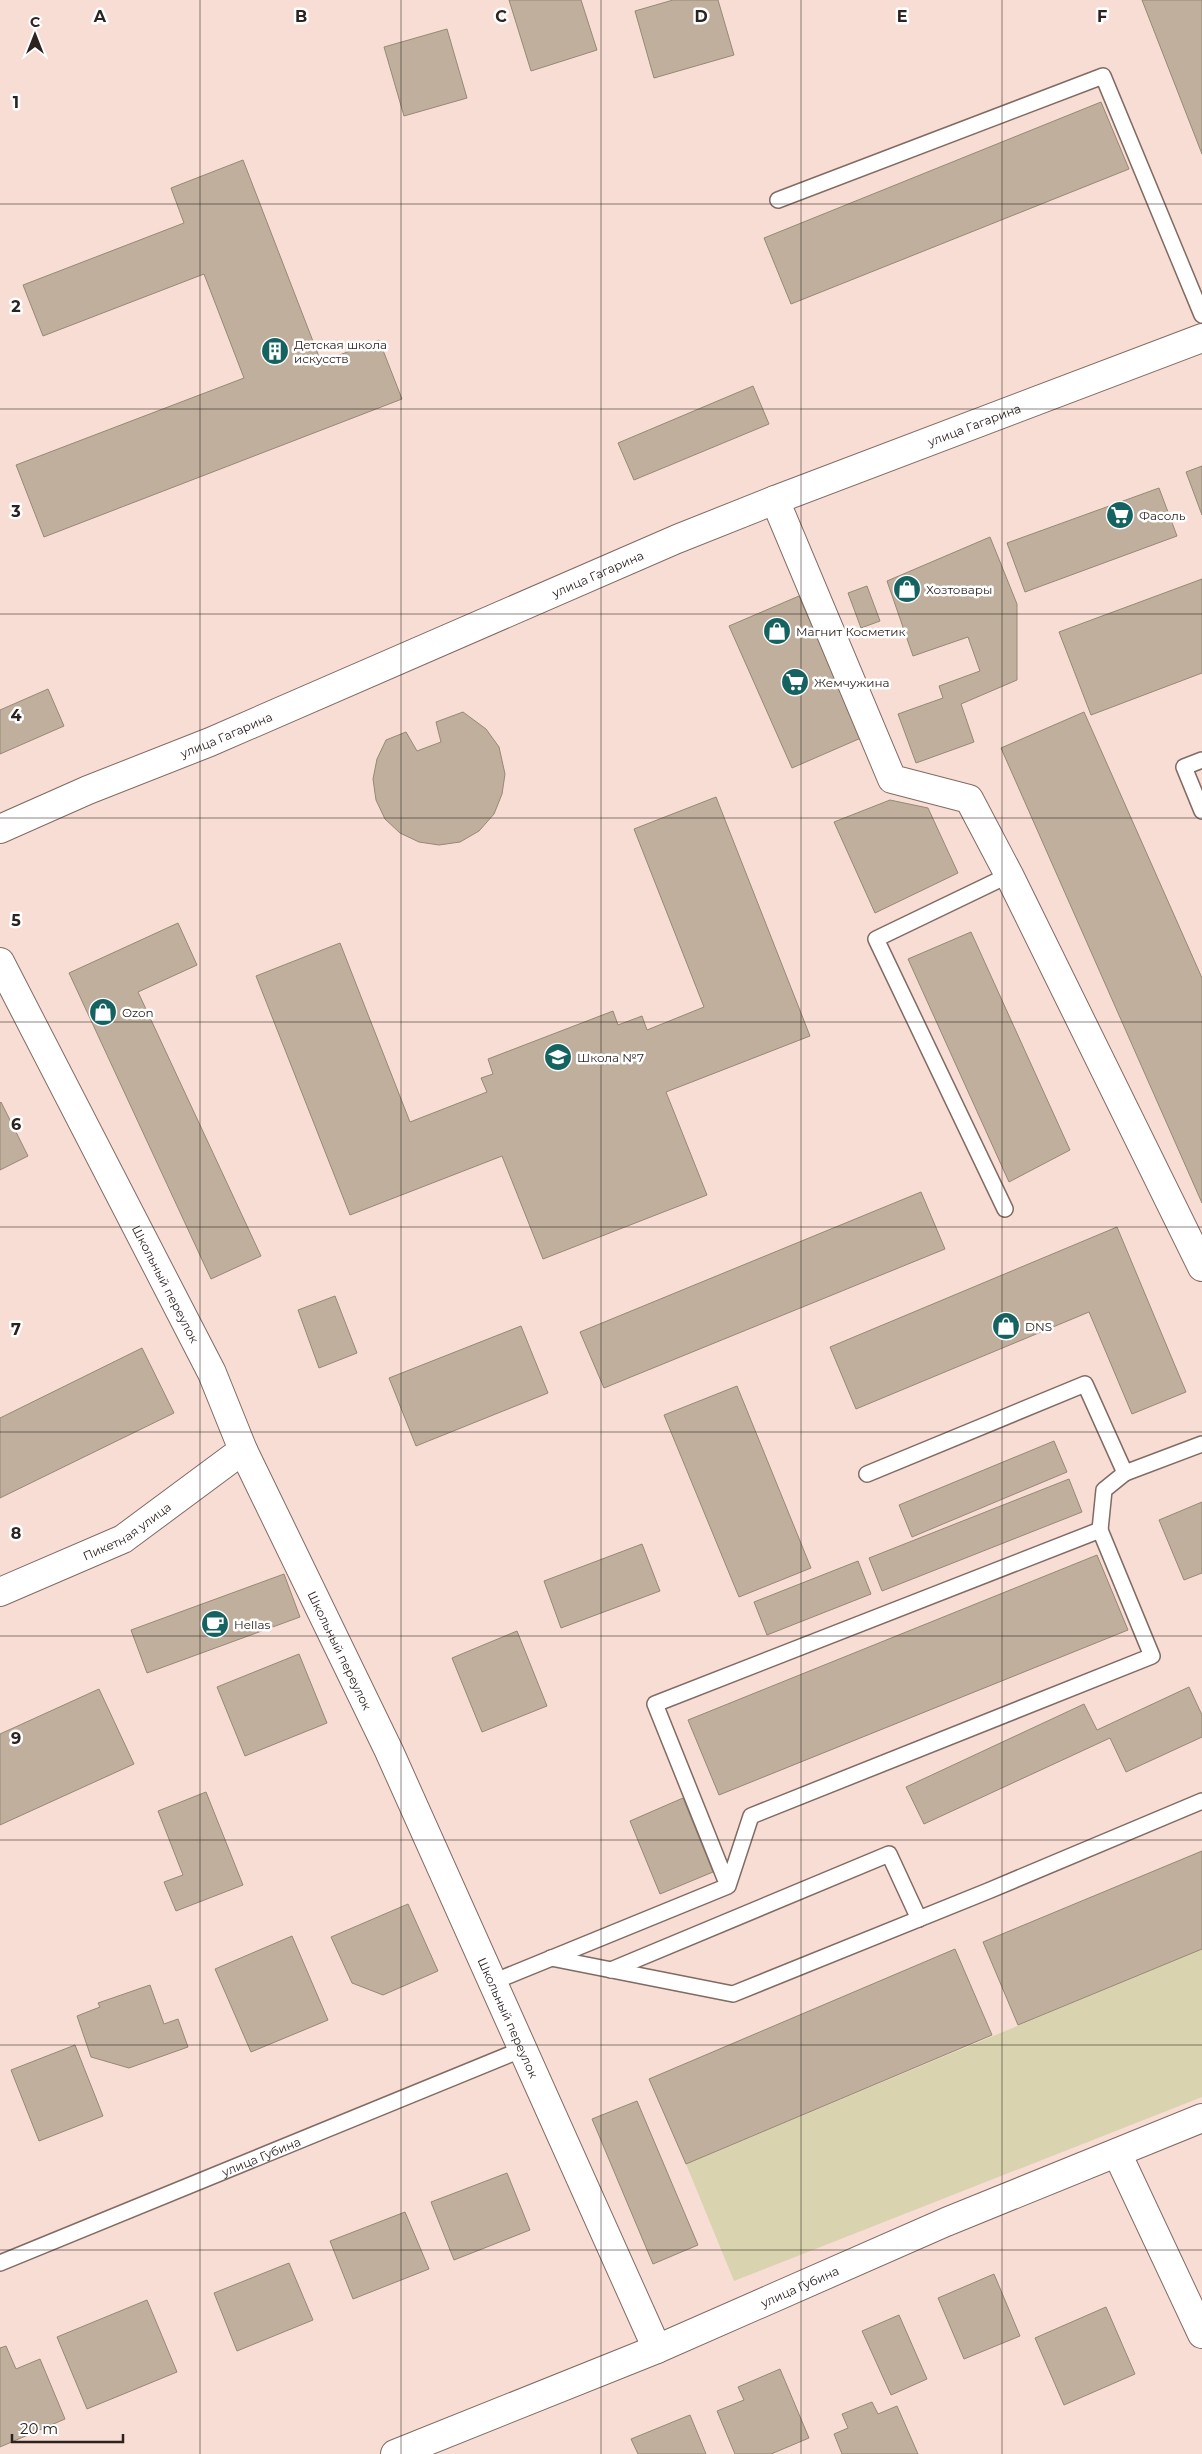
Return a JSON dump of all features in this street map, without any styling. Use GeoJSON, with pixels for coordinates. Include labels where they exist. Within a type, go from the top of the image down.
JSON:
{"type":"FeatureCollection","features":[{"type":"Feature","properties":{"kind":"street","name":"улица Гагарина"},"geometry":{"type":"LineString","coordinates":[[0,829],[88,790],[210,742],[642,554],[775,500],[1202,338]]}},
{"type":"Feature","properties":{"kind":"street"},"geometry":{"type":"LineString","coordinates":[[775,500],[892,780],[969,799],[1009,875],[1202,1267]]}},
{"type":"Feature","properties":{"kind":"street","name":"Школьный переулок"},"geometry":{"type":"LineString","coordinates":[[0,962],[212,1373],[243,1450],[389,1751],[657,2349]]}},
{"type":"Feature","properties":{"kind":"street","name":"Пикетная улица"},"geometry":{"type":"LineString","coordinates":[[0,1592],[123,1539],[243,1450]]}},
{"type":"Feature","properties":{"kind":"street","name":"улица Губина"},"geometry":{"type":"LineString","coordinates":[[395,2454],[657,2349],[946,2222],[1202,2118]]}},
{"type":"Feature","properties":{"kind":"street"},"geometry":{"type":"LineString","coordinates":[[1118,2153],[1202,2334]]}},
{"type":"Feature","properties":{"kind":"lane"},"geometry":{"type":"LineString","coordinates":[[778,200],[1103,76],[1202,315]]}},
{"type":"Feature","properties":{"kind":"lane"},"geometry":{"type":"LineString","coordinates":[[1202,760],[1184,767],[1202,811]]}},
{"type":"Feature","properties":{"kind":"lane"},"geometry":{"type":"LineString","coordinates":[[1005,1210],[876,939],[1009,875]]}},
{"type":"Feature","properties":{"kind":"lane"},"geometry":{"type":"LineString","coordinates":[[867,1474],[1085,1384],[1125,1473]]}},
{"type":"Feature","properties":{"kind":"lane"},"geometry":{"type":"LineString","coordinates":[[493,1982],[728,1886],[751,1816],[1152,1656],[1100,1530],[1104,1490],[1125,1473],[1202,1444]]}},
{"type":"Feature","properties":{"kind":"lane"},"geometry":{"type":"LineString","coordinates":[[728,1886],[655,1704],[1100,1530]]}},
{"type":"Feature","properties":{"kind":"lane"},"geometry":{"type":"LineString","coordinates":[[551,1958],[733,1994],[1202,1801]]}},
{"type":"Feature","properties":{"kind":"lane"},"geometry":{"type":"LineString","coordinates":[[611,1970],[889,1854],[919,1919]]}},
{"type":"Feature","properties":{"kind":"lane","name":"улица Губина"},"geometry":{"type":"LineString","coordinates":[[0,2263],[523,2049]]}},
{"type":"Feature","properties":{"kind":"shaded area"},"geometry":{"type":"Polygon","coordinates":[[[1202,1949],[1202,2097],[734,2281],[686,2164],[1202,1949]]]}},
{"type":"Feature","properties":{"kind":"building"},"geometry":{"type":"Polygon","coordinates":[[[509,0],[581,0],[597,50],[531,71],[509,0]]]}},
{"type":"Feature","properties":{"kind":"building"},"geometry":{"type":"Polygon","coordinates":[[[673,0],[718,0],[734,55],[654,78],[635,11],[673,0]]]}},
{"type":"Feature","properties":{"kind":"building"},"geometry":{"type":"Polygon","coordinates":[[[1142,0],[1202,0],[1202,154],[1142,0]]]}},
{"type":"Feature","properties":{"kind":"building"},"geometry":{"type":"Polygon","coordinates":[[[447,29],[467,98],[404,116],[384,47],[447,29]]]}},
{"type":"Feature","properties":{"kind":"building"},"geometry":{"type":"Polygon","coordinates":[[[1101,102],[1129,169],[791,304],[764,238],[1101,102]]]}},
{"type":"Feature","properties":{"kind":"building","name":"Детская школа искусств"},"geometry":{"type":"Polygon","coordinates":[[[243,160],[321,362],[379,340],[402,399],[44,537],[16,465],[244,378],[204,274],[43,336],[23,285],[184,223],[171,188],[243,160]]]}},
{"type":"Feature","properties":{"kind":"building"},"geometry":{"type":"Polygon","coordinates":[[[753,386],[769,424],[634,480],[618,443],[753,386]]]}},
{"type":"Feature","properties":{"kind":"building"},"geometry":{"type":"Polygon","coordinates":[[[1202,466],[1202,515],[1186,472],[1202,466]]]}},
{"type":"Feature","properties":{"kind":"building"},"geometry":{"type":"Polygon","coordinates":[[[1159,488],[1177,536],[1025,592],[1007,543],[1159,488]]]}},
{"type":"Feature","properties":{"kind":"building"},"geometry":{"type":"Polygon","coordinates":[[[990,537],[1017,604],[1017,680],[961,704],[974,742],[916,763],[898,714],[943,698],[939,686],[980,671],[968,637],[913,656],[887,581],[990,537]]]}},
{"type":"Feature","properties":{"kind":"building"},"geometry":{"type":"Polygon","coordinates":[[[1202,579],[1202,673],[1091,715],[1059,632],[1202,579]]]}},
{"type":"Feature","properties":{"kind":"building"},"geometry":{"type":"Polygon","coordinates":[[[867,586],[880,621],[861,628],[848,593],[867,586]]]}},
{"type":"Feature","properties":{"kind":"building","name":"Жемчужина"},"geometry":{"type":"Polygon","coordinates":[[[799,596],[861,738],[792,768],[729,626],[799,596]]]}},
{"type":"Feature","properties":{"kind":"building"},"geometry":{"type":"Polygon","coordinates":[[[48,689],[64,726],[0,754],[0,710],[48,689]]]}},
{"type":"Feature","properties":{"kind":"building"},"geometry":{"type":"Polygon","coordinates":[[[463,712],[486,729],[499,747],[505,774],[502,794],[494,814],[479,831],[460,842],[439,845],[419,842],[400,833],[385,819],[376,800],[373,779],[377,759],[386,740],[406,732],[417,751],[441,742],[436,722],[463,712]]]}},
{"type":"Feature","properties":{"kind":"building"},"geometry":{"type":"Polygon","coordinates":[[[1084,712],[1202,978],[1202,1203],[1001,748],[1084,712]]]}},
{"type":"Feature","properties":{"kind":"building"},"geometry":{"type":"Polygon","coordinates":[[[716,797],[810,1036],[666,1092],[707,1195],[543,1259],[502,1156],[350,1215],[256,976],[340,943],[410,1122],[487,1092],[481,1078],[493,1074],[488,1059],[613,1011],[618,1025],[642,1016],[647,1030],[704,1007],[634,829],[716,797]]]}},
{"type":"Feature","properties":{"kind":"building"},"geometry":{"type":"Polygon","coordinates":[[[890,800],[928,808],[958,873],[875,913],[834,822],[890,800]]]}},
{"type":"Feature","properties":{"kind":"building"},"geometry":{"type":"Polygon","coordinates":[[[178,923],[197,965],[138,992],[261,1256],[211,1279],[69,973],[178,923]]]}},
{"type":"Feature","properties":{"kind":"building"},"geometry":{"type":"Polygon","coordinates":[[[971,932],[1070,1150],[1009,1182],[908,959],[971,932]]]}},
{"type":"Feature","properties":{"kind":"building"},"geometry":{"type":"Polygon","coordinates":[[[0,1103],[28,1156],[0,1170],[0,1103]]]}},
{"type":"Feature","properties":{"kind":"building"},"geometry":{"type":"Polygon","coordinates":[[[921,1192],[945,1249],[604,1388],[580,1332],[921,1192]]]}},
{"type":"Feature","properties":{"kind":"building"},"geometry":{"type":"Polygon","coordinates":[[[1117,1227],[1186,1392],[1132,1414],[1089,1312],[856,1409],[830,1347],[1117,1227]]]}},
{"type":"Feature","properties":{"kind":"building"},"geometry":{"type":"Polygon","coordinates":[[[335,1296],[357,1353],[319,1368],[298,1310],[335,1296]]]}},
{"type":"Feature","properties":{"kind":"building"},"geometry":{"type":"Polygon","coordinates":[[[521,1326],[548,1393],[416,1446],[389,1378],[521,1326]]]}},
{"type":"Feature","properties":{"kind":"building"},"geometry":{"type":"Polygon","coordinates":[[[142,1348],[174,1413],[0,1498],[0,1418],[142,1348]]]}},
{"type":"Feature","properties":{"kind":"building"},"geometry":{"type":"Polygon","coordinates":[[[737,1386],[811,1568],[739,1597],[664,1415],[737,1386]]]}},
{"type":"Feature","properties":{"kind":"building"},"geometry":{"type":"Polygon","coordinates":[[[1054,1441],[1067,1472],[912,1537],[899,1505],[1054,1441]]]}},
{"type":"Feature","properties":{"kind":"building"},"geometry":{"type":"Polygon","coordinates":[[[1069,1479],[1082,1512],[882,1591],[869,1558],[1069,1479]]]}},
{"type":"Feature","properties":{"kind":"building"},"geometry":{"type":"Polygon","coordinates":[[[1202,1502],[1202,1573],[1184,1580],[1159,1520],[1202,1502]]]}},
{"type":"Feature","properties":{"kind":"building"},"geometry":{"type":"Polygon","coordinates":[[[642,1544],[660,1591],[561,1628],[544,1581],[642,1544]]]}},
{"type":"Feature","properties":{"kind":"building"},"geometry":{"type":"Polygon","coordinates":[[[1097,1555],[1128,1630],[719,1795],[688,1720],[1097,1555]]]}},
{"type":"Feature","properties":{"kind":"building"},"geometry":{"type":"Polygon","coordinates":[[[858,1561],[871,1594],[767,1635],[754,1602],[858,1561]]]}},
{"type":"Feature","properties":{"kind":"building","name":"Hellas"},"geometry":{"type":"Polygon","coordinates":[[[284,1574],[300,1617],[147,1673],[131,1630],[284,1574]]]}},
{"type":"Feature","properties":{"kind":"building"},"geometry":{"type":"Polygon","coordinates":[[[517,1631],[547,1706],[482,1732],[452,1658],[517,1631]]]}},
{"type":"Feature","properties":{"kind":"building"},"geometry":{"type":"Polygon","coordinates":[[[299,1654],[327,1723],[245,1756],[217,1687],[299,1654]]]}},
{"type":"Feature","properties":{"kind":"building"},"geometry":{"type":"Polygon","coordinates":[[[1189,1687],[1202,1715],[1202,1737],[1126,1772],[1110,1738],[924,1824],[906,1787],[1084,1704],[1097,1730],[1189,1687]]]}},
{"type":"Feature","properties":{"kind":"building"},"geometry":{"type":"Polygon","coordinates":[[[99,1689],[134,1764],[0,1825],[0,1734],[99,1689]]]}},
{"type":"Feature","properties":{"kind":"building"},"geometry":{"type":"Polygon","coordinates":[[[206,1792],[243,1885],[176,1911],[164,1882],[183,1875],[158,1811],[206,1792]]]}},
{"type":"Feature","properties":{"kind":"building"},"geometry":{"type":"Polygon","coordinates":[[[683,1798],[713,1872],[660,1894],[630,1821],[683,1798]]]}},
{"type":"Feature","properties":{"kind":"building"},"geometry":{"type":"Polygon","coordinates":[[[1202,1851],[1202,1949],[1018,2025],[983,1942],[1202,1851]]]}},
{"type":"Feature","properties":{"kind":"building"},"geometry":{"type":"Polygon","coordinates":[[[408,1904],[438,1971],[383,1995],[352,1983],[331,1937],[408,1904]]]}},
{"type":"Feature","properties":{"kind":"building"},"geometry":{"type":"Polygon","coordinates":[[[292,1936],[328,2020],[251,2052],[215,1969],[292,1936]]]}},
{"type":"Feature","properties":{"kind":"building"},"geometry":{"type":"Polygon","coordinates":[[[955,1949],[992,2035],[686,2164],[649,2079],[955,1949]]]}},
{"type":"Feature","properties":{"kind":"building"},"geometry":{"type":"Polygon","coordinates":[[[150,1985],[164,2024],[178,2019],[188,2047],[129,2068],[91,2057],[77,2016],[100,2007],[98,2003],[150,1985]]]}},
{"type":"Feature","properties":{"kind":"building"},"geometry":{"type":"Polygon","coordinates":[[[75,2045],[103,2116],[39,2141],[11,2070],[75,2045]]]}},
{"type":"Feature","properties":{"kind":"building"},"geometry":{"type":"Polygon","coordinates":[[[637,2101],[698,2245],[653,2264],[592,2119],[637,2101]]]}},
{"type":"Feature","properties":{"kind":"building"},"geometry":{"type":"Polygon","coordinates":[[[507,2173],[530,2230],[454,2260],[431,2202],[507,2173]]]}},
{"type":"Feature","properties":{"kind":"building"},"geometry":{"type":"Polygon","coordinates":[[[405,2212],[429,2269],[353,2299],[330,2241],[405,2212]]]}},
{"type":"Feature","properties":{"kind":"building"},"geometry":{"type":"Polygon","coordinates":[[[289,2263],[313,2320],[237,2351],[214,2293],[289,2263]]]}},
{"type":"Feature","properties":{"kind":"building"},"geometry":{"type":"Polygon","coordinates":[[[994,2274],[1020,2336],[964,2359],[938,2298],[994,2274]]]}},
{"type":"Feature","properties":{"kind":"building"},"geometry":{"type":"Polygon","coordinates":[[[147,2300],[177,2372],[87,2409],[57,2337],[147,2300]]]}},
{"type":"Feature","properties":{"kind":"building"},"geometry":{"type":"Polygon","coordinates":[[[1106,2307],[1135,2374],[1064,2405],[1035,2338],[1106,2307]]]}},
{"type":"Feature","properties":{"kind":"building"},"geometry":{"type":"Polygon","coordinates":[[[899,2315],[927,2379],[891,2395],[862,2331],[899,2315]]]}},
{"type":"Feature","properties":{"kind":"building"},"geometry":{"type":"Polygon","coordinates":[[[6,2346],[16,2369],[40,2359],[65,2419],[0,2447],[0,2348],[6,2346]]]}},
{"type":"Feature","properties":{"kind":"building"},"geometry":{"type":"Polygon","coordinates":[[[780,2369],[809,2438],[771,2454],[735,2454],[717,2411],[744,2400],[738,2387],[780,2369]]]}},
{"type":"Feature","properties":{"kind":"building"},"geometry":{"type":"Polygon","coordinates":[[[872,2402],[878,2414],[897,2406],[918,2454],[842,2454],[834,2434],[848,2428],[842,2414],[872,2402]]]}},
{"type":"Feature","properties":{"kind":"building"},"geometry":{"type":"Polygon","coordinates":[[[690,2415],[706,2454],[638,2454],[631,2439],[690,2415]]]}},
{"type":"Feature","properties":{"kind":"place","name":"Детская школа искусств"},"geometry":{"type":"Point","coordinates":[275,351]}},
{"type":"Feature","properties":{"kind":"place","name":"Фасоль"},"geometry":{"type":"Point","coordinates":[1120,515]}},
{"type":"Feature","properties":{"kind":"place","name":"Хозтовары"},"geometry":{"type":"Point","coordinates":[907,589]}},
{"type":"Feature","properties":{"kind":"place","name":"Магнит Косметик"},"geometry":{"type":"Point","coordinates":[777,631]}},
{"type":"Feature","properties":{"kind":"place","name":"Жемчужина"},"geometry":{"type":"Point","coordinates":[795,682]}},
{"type":"Feature","properties":{"kind":"place","name":"Ozon"},"geometry":{"type":"Point","coordinates":[103,1012]}},
{"type":"Feature","properties":{"kind":"place","name":"Школа №7"},"geometry":{"type":"Point","coordinates":[558,1057]}},
{"type":"Feature","properties":{"kind":"place","name":"DNS"},"geometry":{"type":"Point","coordinates":[1006,1326]}},
{"type":"Feature","properties":{"kind":"place","name":"Hellas"},"geometry":{"type":"Point","coordinates":[215,1624]}}]}
